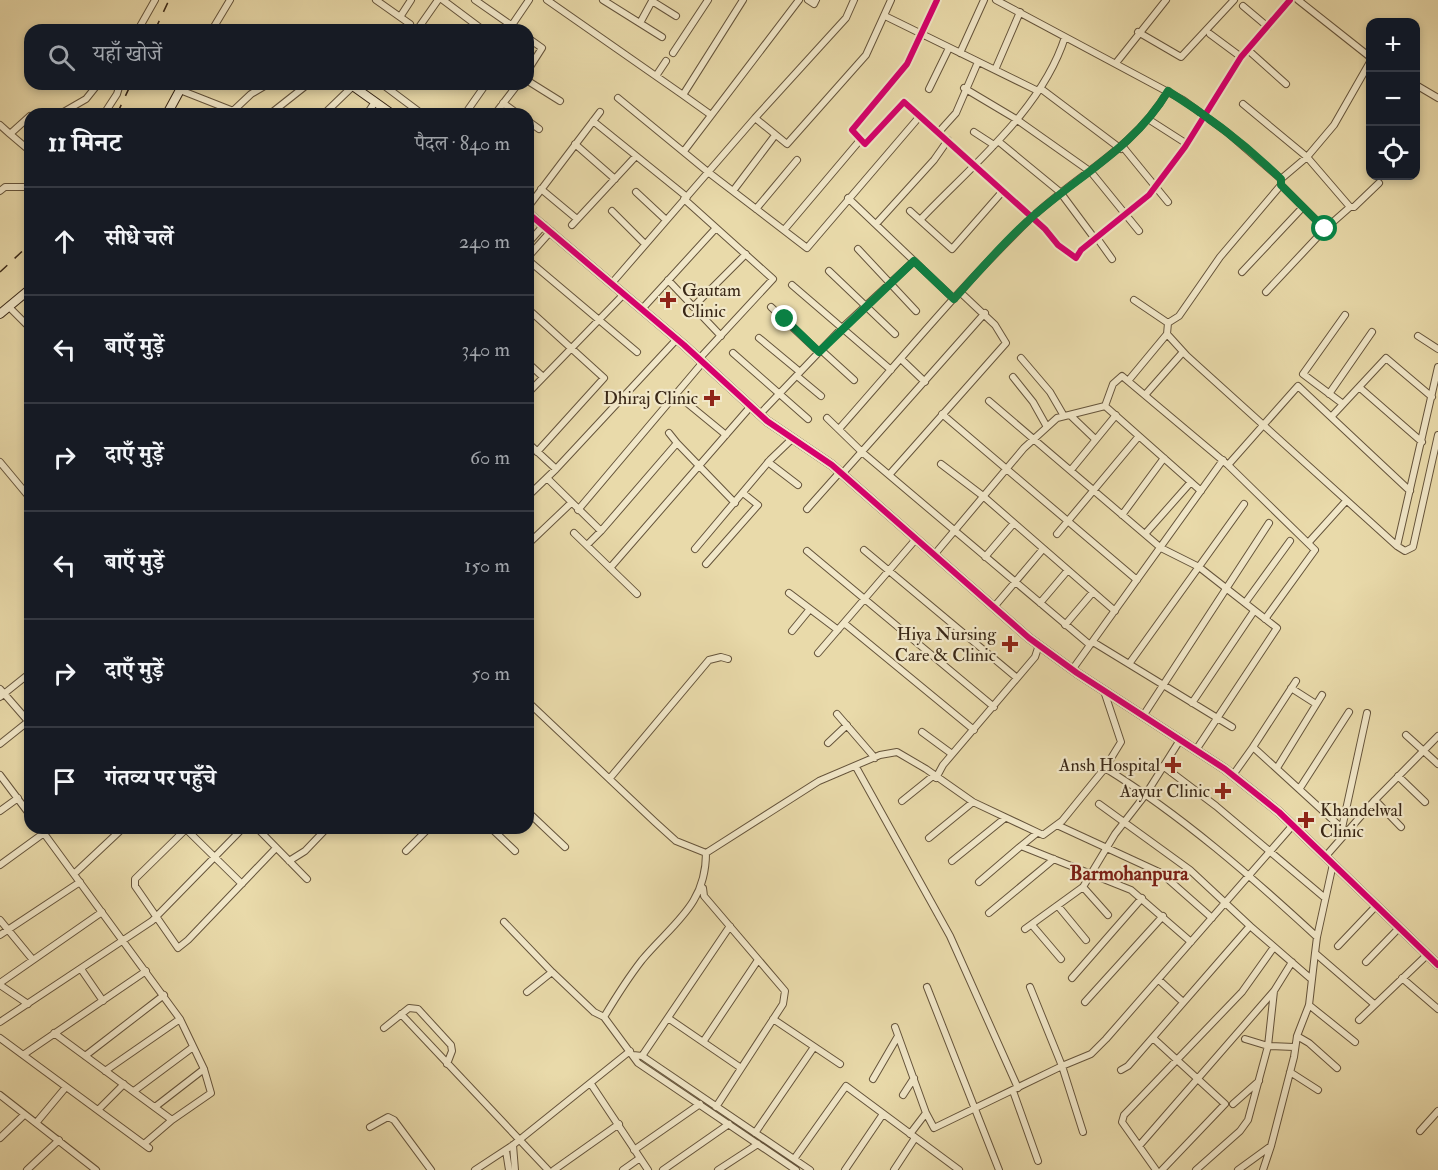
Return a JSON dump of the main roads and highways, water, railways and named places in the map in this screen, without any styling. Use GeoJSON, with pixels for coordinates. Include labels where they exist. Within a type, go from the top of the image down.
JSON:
{"type":"FeatureCollection","features":[{"type":"Feature","properties":{"kind":"railway"},"geometry":{"type":"LineString","coordinates":[[158,24],[169,0]]}},
{"type":"Feature","properties":{"kind":"railway"},"geometry":{"type":"LineString","coordinates":[[120,108],[128,90]]}},
{"type":"Feature","properties":{"kind":"railway"},"geometry":{"type":"LineString","coordinates":[[0,272],[24,250]]}},
{"type":"Feature","properties":{"kind":"place","name":"Gautam Clinic"},"geometry":{"type":"Point","coordinates":[668,300]}},
{"type":"Feature","properties":{"kind":"place","name":"Dhiraj Clinic"},"geometry":{"type":"Point","coordinates":[712,398]}},
{"type":"Feature","properties":{"kind":"place","name":"Hiya Nursing Care & Clinic"},"geometry":{"type":"Point","coordinates":[1010,644]}},
{"type":"Feature","properties":{"kind":"place","name":"Ansh Hospital"},"geometry":{"type":"Point","coordinates":[1173,765]}},
{"type":"Feature","properties":{"kind":"place","name":"Aayur Clinic"},"geometry":{"type":"Point","coordinates":[1223,791]}},
{"type":"Feature","properties":{"kind":"place","name":"Khandelwal Clinic"},"geometry":{"type":"Point","coordinates":[1306,820]}},
{"type":"Feature","properties":{"kind":"district","name":"Barmohanpura"},"geometry":{"type":"Point","coordinates":[1129,873]}}]}
